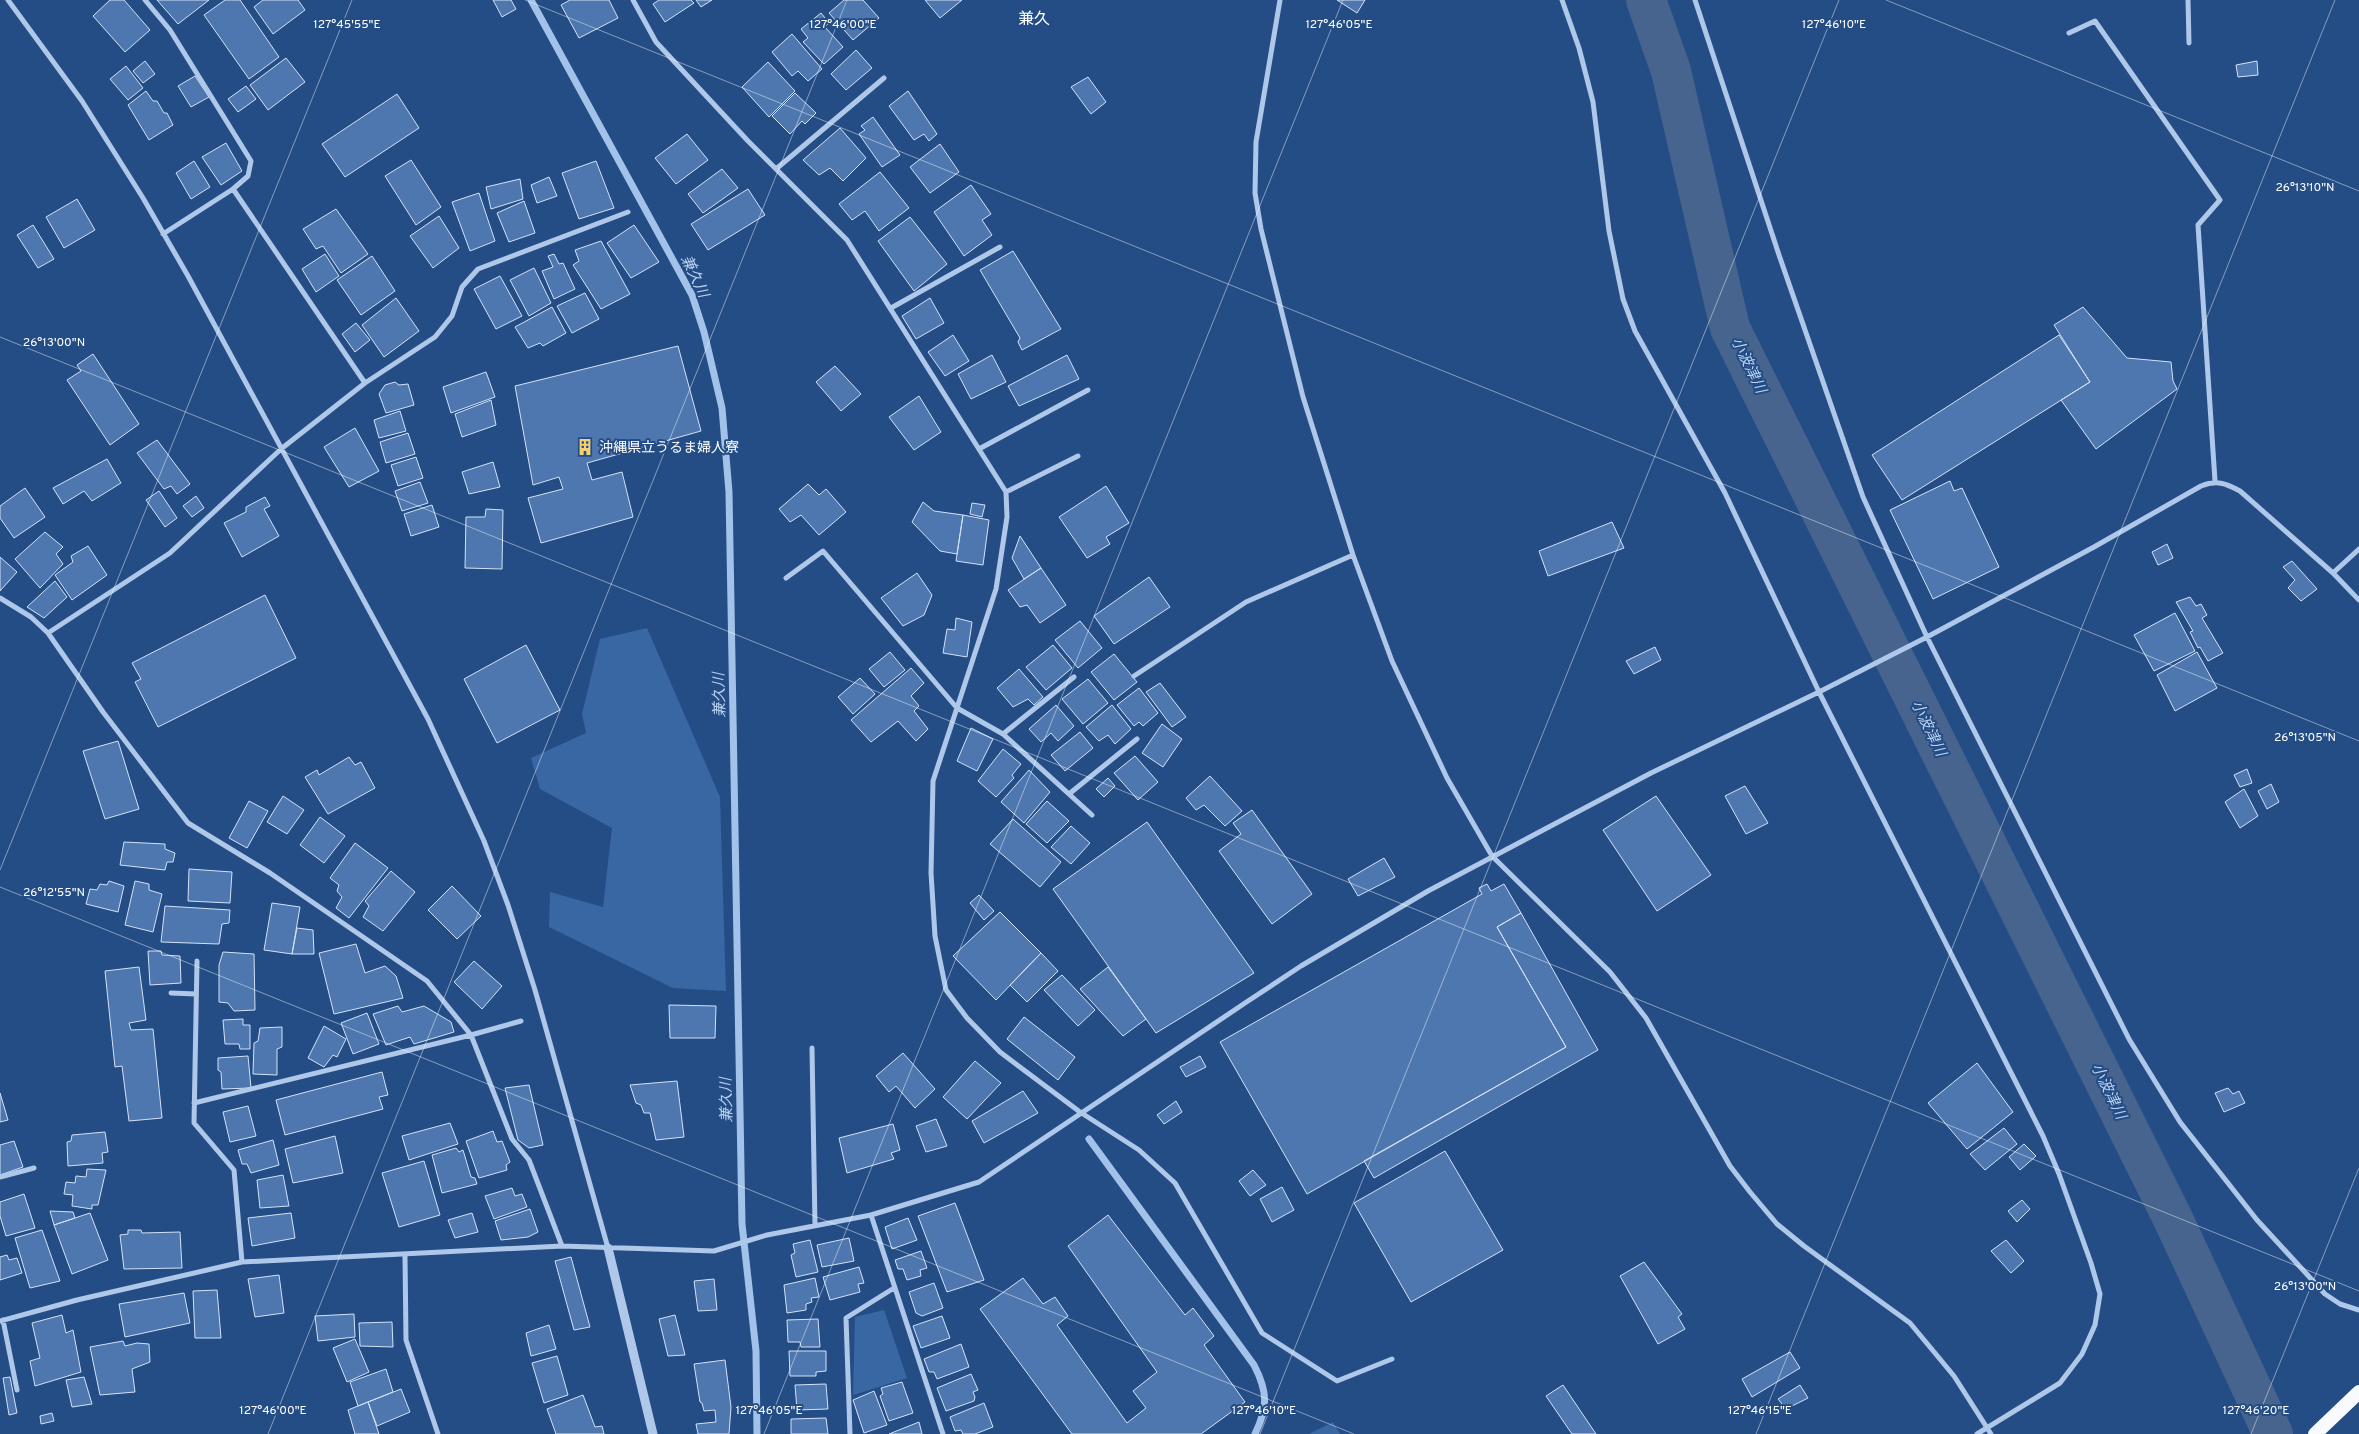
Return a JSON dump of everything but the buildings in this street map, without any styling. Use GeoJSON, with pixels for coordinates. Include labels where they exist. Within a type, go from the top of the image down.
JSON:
{"type":"FeatureCollection","features":[{"type":"Feature","properties":{"kind":"highway"},"geometry":{"type":"LineString","coordinates":[[2318,1431],[2359,1392]]}},
{"type":"Feature","properties":{"kind":"street"},"geometry":{"type":"LineString","coordinates":[[8,0],[82,101],[164,234],[428,719],[484,841],[508,905],[532,980],[608,1248],[653,1434]]}},
{"type":"Feature","properties":{"kind":"street"},"geometry":{"type":"LineString","coordinates":[[146,0],[170,30],[251,161],[248,176],[233,189],[164,234]]}},
{"type":"Feature","properties":{"kind":"street"},"geometry":{"type":"LineString","coordinates":[[633,0],[656,42],[776,169],[847,240],[892,308],[1006,492],[1007,517],[996,588],[933,781],[931,882],[935,936],[946,990],[967,1018],[1000,1052],[1080,1112],[1139,1150],[1175,1183],[1262,1333],[1337,1380],[1392,1359]]}},
{"type":"Feature","properties":{"kind":"street"},"geometry":{"type":"LineString","coordinates":[[1280,0],[1256,142],[1256,193],[1261,229],[1302,397],[1353,555],[1392,661],[1414,712],[1447,778],[1492,856],[1610,972],[1646,1018],[1730,1166],[1750,1192],[1777,1224],[1804,1246],[1910,1323],[1954,1376],[1989,1432]]}},
{"type":"Feature","properties":{"kind":"street"},"geometry":{"type":"LineString","coordinates":[[1562,0],[1584,65],[1593,102],[1613,251],[1623,299],[1635,331],[1721,485],[1819,692],[2043,1136],[2081,1233],[2100,1294],[2095,1325],[2082,1354],[2060,1383],[1989,1432],[1977,1434]]}},
{"type":"Feature","properties":{"kind":"street"},"geometry":{"type":"LineString","coordinates":[[1695,0],[1847,455],[1870,513],[1927,637],[2129,1039],[2180,1122],[2257,1220],[2325,1294],[2340,1304],[2359,1310]]}},
{"type":"Feature","properties":{"kind":"street"},"geometry":{"type":"LineString","coordinates":[[2188,0],[2189,44]]}},
{"type":"Feature","properties":{"kind":"street"},"geometry":{"type":"LineString","coordinates":[[2069,33],[2095,21],[2220,200],[2198,225],[2214,481]]}},
{"type":"Feature","properties":{"kind":"street"},"geometry":{"type":"LineString","coordinates":[[776,169],[884,78]]}},
{"type":"Feature","properties":{"kind":"street"},"geometry":{"type":"LineString","coordinates":[[233,189],[365,383]]}},
{"type":"Feature","properties":{"kind":"street"},"geometry":{"type":"LineString","coordinates":[[48,634],[170,553],[281,449],[365,383],[435,337],[452,316],[462,287],[478,269],[628,212]]}},
{"type":"Feature","properties":{"kind":"street"},"geometry":{"type":"LineString","coordinates":[[892,308],[1000,247]]}},
{"type":"Feature","properties":{"kind":"street"},"geometry":{"type":"LineString","coordinates":[[979,449],[1088,390]]}},
{"type":"Feature","properties":{"kind":"street"},"geometry":{"type":"LineString","coordinates":[[1006,492],[1078,456]]}},
{"type":"Feature","properties":{"kind":"street"},"geometry":{"type":"LineString","coordinates":[[17,1390],[2,1320],[77,1300],[242,1262],[405,1256],[562,1246],[714,1251],[768,1235],[871,1215],[979,1182],[1080,1112],[1302,966],[1492,856],[1652,773],[1912,645],[2094,547],[2201,486],[2214,481],[2226,483],[2240,491],[2333,574],[2359,600]]}},
{"type":"Feature","properties":{"kind":"street"},"geometry":{"type":"LineString","coordinates":[[2333,574],[2359,549]]}},
{"type":"Feature","properties":{"kind":"street"},"geometry":{"type":"LineString","coordinates":[[786,578],[823,551],[957,708],[1003,734],[1092,815]]}},
{"type":"Feature","properties":{"kind":"street"},"geometry":{"type":"LineString","coordinates":[[1134,676],[1246,602],[1353,555]]}},
{"type":"Feature","properties":{"kind":"street"},"geometry":{"type":"LineString","coordinates":[[0,598],[31,617],[48,634],[188,823],[270,873],[427,981],[472,1035],[512,1140],[528,1160],[562,1246]]}},
{"type":"Feature","properties":{"kind":"street"},"geometry":{"type":"LineString","coordinates":[[1003,734],[1074,677]]}},
{"type":"Feature","properties":{"kind":"street"},"geometry":{"type":"LineString","coordinates":[[1069,794],[1137,739]]}},
{"type":"Feature","properties":{"kind":"street"},"geometry":{"type":"LineString","coordinates":[[197,961],[194,1123],[234,1170],[242,1262]]}},
{"type":"Feature","properties":{"kind":"street"},"geometry":{"type":"LineString","coordinates":[[171,993],[196,994]]}},
{"type":"Feature","properties":{"kind":"street"},"geometry":{"type":"LineString","coordinates":[[194,1103],[472,1035],[521,1021]]}},
{"type":"Feature","properties":{"kind":"street"},"geometry":{"type":"LineString","coordinates":[[812,1048],[815,1226]]}},
{"type":"Feature","properties":{"kind":"street"},"geometry":{"type":"LineString","coordinates":[[0,1177],[34,1168]]}},
{"type":"Feature","properties":{"kind":"street"},"geometry":{"type":"LineString","coordinates":[[871,1215],[943,1434]]}},
{"type":"Feature","properties":{"kind":"street"},"geometry":{"type":"LineString","coordinates":[[405,1256],[406,1340],[438,1434]]}},
{"type":"Feature","properties":{"kind":"street"},"geometry":{"type":"LineString","coordinates":[[850,1434],[846,1318],[894,1288]]}},
{"type":"Feature","properties":{"kind":"shaded area"},"geometry":{"type":"Polygon","coordinates":[[[647,628],[720,797],[726,991],[673,988],[549,927],[550,892],[603,907],[612,828],[540,789],[531,758],[586,733],[582,714],[600,639],[647,628]]]}},
{"type":"Feature","properties":{"kind":"shaded area"},"geometry":{"type":"Polygon","coordinates":[[[884,1310],[907,1378],[853,1395],[855,1317],[884,1310]]]}},
{"type":"Feature","properties":{"kind":"shaded area"},"geometry":{"type":"Polygon","coordinates":[[[1333,1422],[1340,1434],[1309,1434],[1333,1422]]]}},
{"type":"Feature","properties":{"kind":"waterway","name":"兼久川"},"geometry":{"type":"LineString","coordinates":[[531,0],[692,295],[704,332],[722,408],[729,492],[742,1224],[756,1351],[757,1434]]}},
{"type":"Feature","properties":{"kind":"waterway","name":"小波津川"},"geometry":{"type":"LineString","coordinates":[[1646,0],[1671,71],[1730,328],[2174,1221],[2273,1434]]}},
{"type":"Feature","properties":{"kind":"waterway"},"geometry":{"type":"LineString","coordinates":[[1089,1139],[1254,1365],[1262,1383],[1265,1400],[1262,1416],[1255,1434]]}},
{"type":"Feature","properties":{"kind":"place","name":"沖縄県立うるま婦人寮"},"geometry":{"type":"Point","coordinates":[585,447]}},
{"type":"Feature","properties":{"kind":"district","name":"兼久"},"geometry":{"type":"Point","coordinates":[1034,18]}}]}
